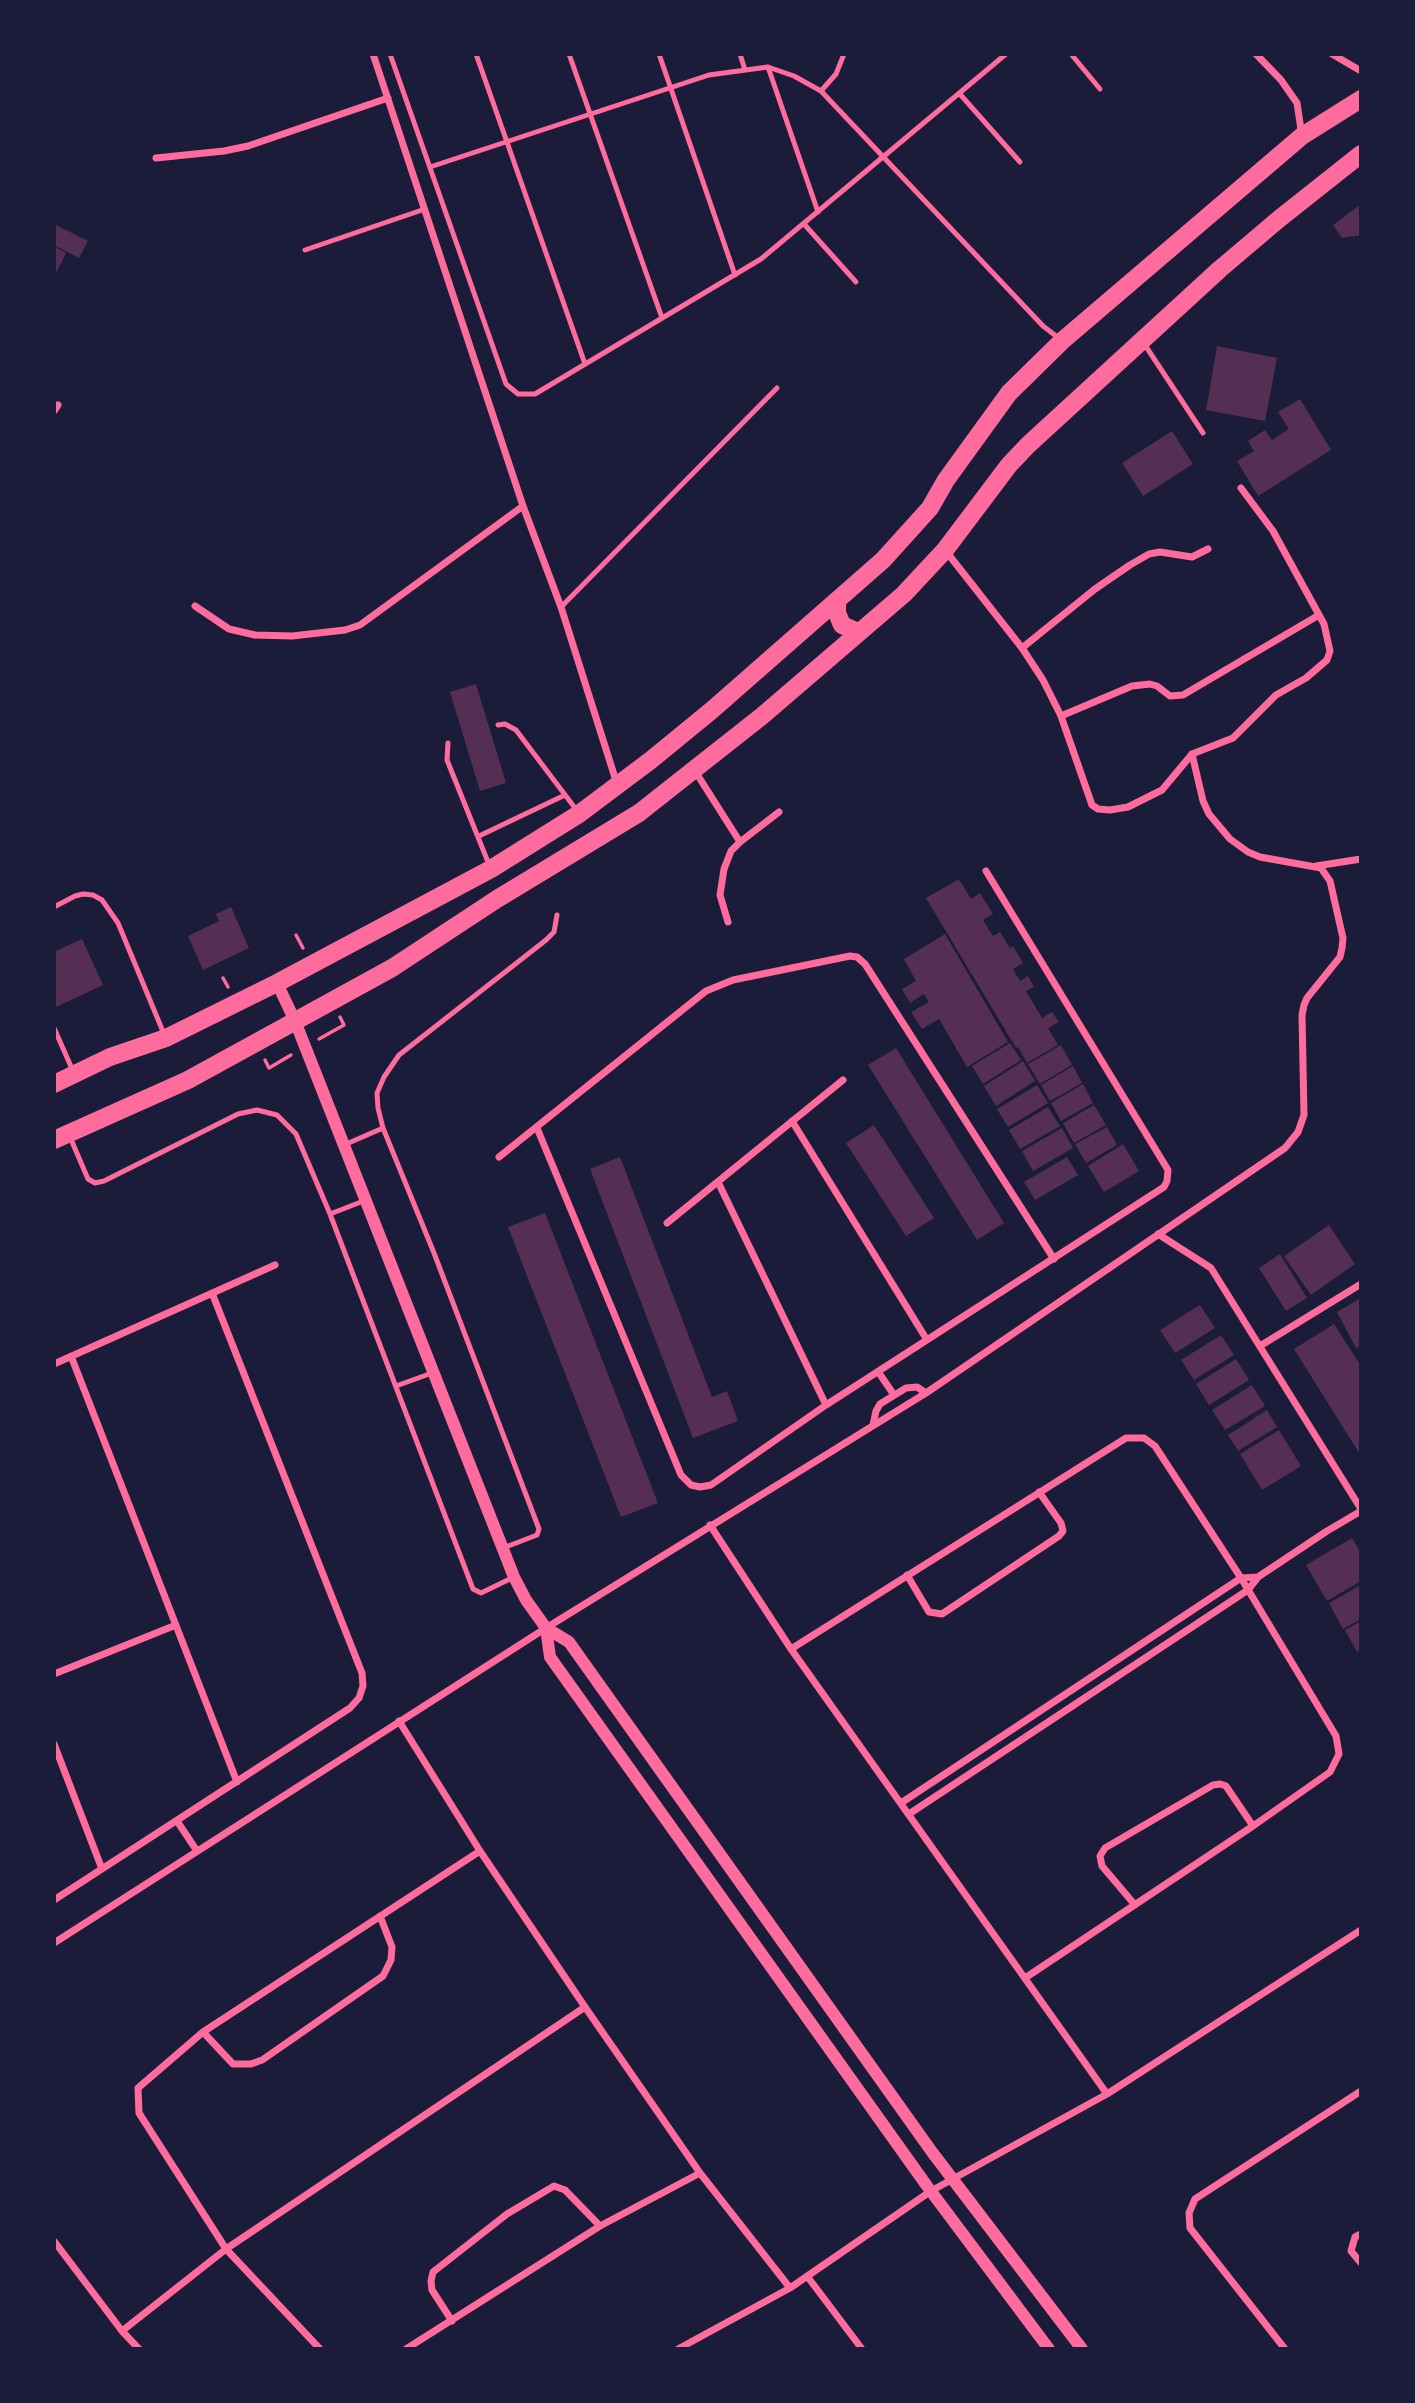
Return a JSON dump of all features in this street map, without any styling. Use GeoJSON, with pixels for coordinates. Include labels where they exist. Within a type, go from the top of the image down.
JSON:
{"type":"FeatureCollection","features":[{"type":"Feature","properties":{"kind":"main road"},"geometry":{"type":"LineString","coordinates":[[54,1084],[110,1057],[166,1038],[277,983],[491,869],[579,814],[694,726],[883,560],[914,529],[930,508],[946,480],[1009,393],[1062,341],[1302,136],[1361,99]]}},
{"type":"Feature","properties":{"kind":"main road"},"geometry":{"type":"LineString","coordinates":[[62,1137],[188,1080],[392,968],[497,898],[632,817],[695,770],[904,594],[944,550],[1009,465],[1142,340],[1279,219],[1361,154]]}},
{"type":"Feature","properties":{"kind":"main road"},"geometry":{"type":"LineString","coordinates":[[836,602],[842,625],[858,632]]}},
{"type":"Feature","properties":{"kind":"street"},"geometry":{"type":"LineString","coordinates":[[373,54],[523,506],[561,607],[617,784]]}},
{"type":"Feature","properties":{"kind":"street"},"geometry":{"type":"LineString","coordinates":[[1256,54],[1281,80],[1297,103],[1302,136]]}},
{"type":"Feature","properties":{"kind":"street"},"geometry":{"type":"LineString","coordinates":[[1332,54],[1361,71]]}},
{"type":"Feature","properties":{"kind":"street"},"geometry":{"type":"LineString","coordinates":[[156,158],[248,146],[388,98]]}},
{"type":"Feature","properties":{"kind":"street"},"geometry":{"type":"LineString","coordinates":[[944,550],[1022,648],[1043,680],[1061,716],[1092,805],[1098,809],[1110,810],[1128,807],[1163,790],[1192,754],[1233,738],[1276,695],[1306,678],[1327,660],[1329,643],[1324,624],[1273,531],[1241,488]]}},
{"type":"Feature","properties":{"kind":"street"},"geometry":{"type":"LineString","coordinates":[[195,606],[229,629],[255,635],[292,636],[345,630],[360,625],[523,506]]}},
{"type":"Feature","properties":{"kind":"street"},"geometry":{"type":"LineString","coordinates":[[1022,648],[1095,589],[1149,554],[1160,552],[1192,557],[1209,549]]}},
{"type":"Feature","properties":{"kind":"street"},"geometry":{"type":"LineString","coordinates":[[1061,716],[1132,686],[1150,684],[1170,696],[1183,695],[1319,614]]}},
{"type":"Feature","properties":{"kind":"street"},"geometry":{"type":"LineString","coordinates":[[1192,754],[1203,801],[1209,814],[1230,839],[1248,852],[1260,857],[1314,866],[1361,859]]}},
{"type":"Feature","properties":{"kind":"street"},"geometry":{"type":"LineString","coordinates":[[695,770],[740,842]]}},
{"type":"Feature","properties":{"kind":"street"},"geometry":{"type":"LineString","coordinates":[[728,922],[720,895],[724,869],[731,851],[779,812]]}},
{"type":"Feature","properties":{"kind":"street"},"geometry":{"type":"LineString","coordinates":[[54,1942],[546,1628],[926,1393],[1284,1147],[1298,1132],[1304,1115],[1304,1005],[1340,957],[1342,948],[1343,937],[1330,881],[1326,873],[1314,866]]}},
{"type":"Feature","properties":{"kind":"street"},"geometry":{"type":"LineString","coordinates":[[537,1128],[681,1475],[691,1485],[711,1485],[826,1405],[1164,1187],[1169,1175],[1168,1170],[986,871]]}},
{"type":"Feature","properties":{"kind":"street"},"geometry":{"type":"LineString","coordinates":[[499,1157],[714,987],[733,980],[850,956],[857,957],[865,964],[1054,1259]]}},
{"type":"Feature","properties":{"kind":"street"},"geometry":{"type":"LineString","coordinates":[[277,983],[295,1021],[514,1577],[526,1600],[546,1628],[569,1642],[952,2179],[1082,2349]]}},
{"type":"Feature","properties":{"kind":"street"},"geometry":{"type":"LineString","coordinates":[[667,1223],[843,1080]]}},
{"type":"Feature","properties":{"kind":"street"},"geometry":{"type":"LineString","coordinates":[[792,1121],[927,1340]]}},
{"type":"Feature","properties":{"kind":"street"},"geometry":{"type":"LineString","coordinates":[[718,1182],[826,1405]]}},
{"type":"Feature","properties":{"kind":"street"},"geometry":{"type":"LineString","coordinates":[[909,1814],[1248,1590],[1258,1577],[1361,1510],[1211,1268],[1158,1234]]}},
{"type":"Feature","properties":{"kind":"street"},"geometry":{"type":"LineString","coordinates":[[54,1364],[275,1265]]}},
{"type":"Feature","properties":{"kind":"street"},"geometry":{"type":"LineString","coordinates":[[1260,1346],[1361,1284]]}},
{"type":"Feature","properties":{"kind":"street"},"geometry":{"type":"LineString","coordinates":[[54,1900],[350,1708],[359,1698],[363,1686],[362,1673],[212,1293]]}},
{"type":"Feature","properties":{"kind":"street"},"geometry":{"type":"LineString","coordinates":[[71,1356],[237,1782]]}},
{"type":"Feature","properties":{"kind":"street"},"geometry":{"type":"LineString","coordinates":[[878,1373],[894,1395]]}},
{"type":"Feature","properties":{"kind":"street"},"geometry":{"type":"LineString","coordinates":[[873,1425],[880,1404],[894,1395],[912,1386],[926,1393]]}},
{"type":"Feature","properties":{"kind":"street"},"geometry":{"type":"LineString","coordinates":[[791,1649],[1126,1438],[1144,1438],[1156,1446],[1241,1578],[1336,1736],[1339,1754],[1330,1772],[1025,1978]]}},
{"type":"Feature","properties":{"kind":"street"},"geometry":{"type":"LineString","coordinates":[[906,1575],[929,1612],[942,1614],[1063,1531],[1061,1522],[1039,1492]]}},
{"type":"Feature","properties":{"kind":"street"},"geometry":{"type":"LineString","coordinates":[[710,1525],[791,1649],[1107,2094]]}},
{"type":"Feature","properties":{"kind":"street"},"geometry":{"type":"LineString","coordinates":[[901,1803],[1241,1578],[1258,1577]]}},
{"type":"Feature","properties":{"kind":"street"},"geometry":{"type":"LineString","coordinates":[[54,1674],[176,1625]]}},
{"type":"Feature","properties":{"kind":"street"},"geometry":{"type":"LineString","coordinates":[[546,1628],[550,1657],[931,2191],[1049,2349]]}},
{"type":"Feature","properties":{"kind":"street"},"geometry":{"type":"LineString","coordinates":[[399,1721],[480,1851],[585,2007],[700,2173],[790,2288]]}},
{"type":"Feature","properties":{"kind":"street"},"geometry":{"type":"LineString","coordinates":[[54,1744],[102,1869]]}},
{"type":"Feature","properties":{"kind":"street"},"geometry":{"type":"LineString","coordinates":[[1135,1905],[1102,1866],[1100,1856],[1105,1848],[1213,1785],[1226,1786],[1253,1826]]}},
{"type":"Feature","properties":{"kind":"street"},"geometry":{"type":"LineString","coordinates":[[177,1821],[197,1851]]}},
{"type":"Feature","properties":{"kind":"street"},"geometry":{"type":"LineString","coordinates":[[320,2349],[226,2249],[139,2113],[138,2088],[203,2032],[480,1851]]}},
{"type":"Feature","properties":{"kind":"street"},"geometry":{"type":"LineString","coordinates":[[203,2032],[233,2064],[251,2064],[262,2060],[383,1976],[391,1960],[393,1947],[380,1916]]}},
{"type":"Feature","properties":{"kind":"street"},"geometry":{"type":"LineString","coordinates":[[678,2349],[691,2346],[790,2288],[931,2191],[1107,2094],[1361,1930]]}},
{"type":"Feature","properties":{"kind":"street"},"geometry":{"type":"LineString","coordinates":[[122,2331],[226,2249],[585,2007]]}},
{"type":"Feature","properties":{"kind":"street"},"geometry":{"type":"LineString","coordinates":[[1284,2349],[1190,2228],[1188,2213],[1195,2199],[1361,2091]]}},
{"type":"Feature","properties":{"kind":"street"},"geometry":{"type":"LineString","coordinates":[[406,2349],[600,2226],[700,2173]]}},
{"type":"Feature","properties":{"kind":"street"},"geometry":{"type":"LineString","coordinates":[[452,2321],[432,2290],[433,2272],[507,2214],[554,2186],[565,2190],[600,2226]]}},
{"type":"Feature","properties":{"kind":"street"},"geometry":{"type":"LineString","coordinates":[[1361,2234],[1352,2243],[1352,2251],[1361,2263]]}},
{"type":"Feature","properties":{"kind":"street"},"geometry":{"type":"LineString","coordinates":[[54,2241],[122,2331],[139,2349]]}},
{"type":"Feature","properties":{"kind":"street"},"geometry":{"type":"LineString","coordinates":[[807,2276],[862,2349]]}},
{"type":"Feature","properties":{"kind":"lane"},"geometry":{"type":"LineString","coordinates":[[390,54],[506,384],[518,394],[535,394],[761,259],[1006,54]]}},
{"type":"Feature","properties":{"kind":"lane"},"geometry":{"type":"LineString","coordinates":[[476,54],[585,364]]}},
{"type":"Feature","properties":{"kind":"lane"},"geometry":{"type":"LineString","coordinates":[[569,54],[662,318]]}},
{"type":"Feature","properties":{"kind":"lane"},"geometry":{"type":"LineString","coordinates":[[659,54],[735,275]]}},
{"type":"Feature","properties":{"kind":"lane"},"geometry":{"type":"LineString","coordinates":[[740,54],[745,70]]}},
{"type":"Feature","properties":{"kind":"lane"},"geometry":{"type":"LineString","coordinates":[[821,91],[836,74],[844,54]]}},
{"type":"Feature","properties":{"kind":"lane"},"geometry":{"type":"LineString","coordinates":[[1071,54],[1100,89]]}},
{"type":"Feature","properties":{"kind":"lane"},"geometry":{"type":"LineString","coordinates":[[430,167],[709,75],[768,67],[794,76],[821,91],[1043,326],[1062,341]]}},
{"type":"Feature","properties":{"kind":"lane"},"geometry":{"type":"LineString","coordinates":[[768,67],[818,212]]}},
{"type":"Feature","properties":{"kind":"lane"},"geometry":{"type":"LineString","coordinates":[[959,93],[1020,162]]}},
{"type":"Feature","properties":{"kind":"lane"},"geometry":{"type":"LineString","coordinates":[[305,250],[425,209]]}},
{"type":"Feature","properties":{"kind":"lane"},"geometry":{"type":"LineString","coordinates":[[804,223],[856,282]]}},
{"type":"Feature","properties":{"kind":"lane"},"geometry":{"type":"LineString","coordinates":[[1142,340],[1203,433]]}},
{"type":"Feature","properties":{"kind":"lane"},"geometry":{"type":"LineString","coordinates":[[561,607],[777,388]]}},
{"type":"Feature","properties":{"kind":"lane"},"geometry":{"type":"LineString","coordinates":[[498,725],[505,724],[516,730],[579,814]]}},
{"type":"Feature","properties":{"kind":"lane"},"geometry":{"type":"LineString","coordinates":[[448,743],[447,760],[491,869]]}},
{"type":"Feature","properties":{"kind":"lane"},"geometry":{"type":"LineString","coordinates":[[479,836],[565,795]]}},
{"type":"Feature","properties":{"kind":"lane"},"geometry":{"type":"LineString","coordinates":[[54,907],[75,895],[93,895],[102,900],[118,923],[166,1038]]}},
{"type":"Feature","properties":{"kind":"lane"},"geometry":{"type":"LineString","coordinates":[[503,1548],[537,1535],[540,1531],[434,1253],[383,1128],[377,1093],[384,1077],[400,1055],[546,940],[554,932],[556,915]]}},
{"type":"Feature","properties":{"kind":"lane"},"geometry":{"type":"LineString","coordinates":[[54,1028],[74,1074]]}},
{"type":"Feature","properties":{"kind":"lane"},"geometry":{"type":"LineString","coordinates":[[62,1137],[88,1179],[95,1183],[104,1181],[238,1114],[257,1110],[277,1115],[296,1134],[330,1214],[473,1589],[481,1592],[514,1577]]}},
{"type":"Feature","properties":{"kind":"lane"},"geometry":{"type":"LineString","coordinates":[[344,1145],[383,1128]]}},
{"type":"Feature","properties":{"kind":"lane"},"geometry":{"type":"LineString","coordinates":[[330,1214],[366,1200]]}},
{"type":"Feature","properties":{"kind":"lane"},"geometry":{"type":"LineString","coordinates":[[396,1386],[434,1372]]}},
{"type":"Feature","properties":{"kind":"path"},"geometry":{"type":"LineString","coordinates":[[223,978],[236,1003]]}},
{"type":"Feature","properties":{"kind":"path"},"geometry":{"type":"LineString","coordinates":[[257,1043],[269,1068]]}},
{"type":"Feature","properties":{"kind":"building"},"geometry":{"type":"Polygon","coordinates":[[[1361,204],[1361,235],[1342,238],[1333,225],[1361,204]]]}},
{"type":"Feature","properties":{"kind":"building"},"geometry":{"type":"Polygon","coordinates":[[[54,224],[88,241],[79,258],[54,245],[54,224]]]}},
{"type":"Feature","properties":{"kind":"building"},"geometry":{"type":"Polygon","coordinates":[[[54,246],[66,253],[54,277],[54,246]]]}},
{"type":"Feature","properties":{"kind":"building"},"geometry":{"type":"Polygon","coordinates":[[[1217,346],[1277,358],[1265,421],[1206,410],[1217,346]]]}},
{"type":"Feature","properties":{"kind":"building"},"geometry":{"type":"Polygon","coordinates":[[[1300,399],[1331,450],[1258,496],[1237,461],[1254,451],[1248,441],[1265,430],[1272,440],[1289,429],[1278,412],[1300,399]]]}},
{"type":"Feature","properties":{"kind":"building"},"geometry":{"type":"Polygon","coordinates":[[[1172,431],[1193,464],[1143,496],[1122,463],[1172,431]]]}},
{"type":"Feature","properties":{"kind":"building"},"geometry":{"type":"Polygon","coordinates":[[[476,684],[506,783],[480,791],[450,692],[476,684]]]}},
{"type":"Feature","properties":{"kind":"building"},"geometry":{"type":"Polygon","coordinates":[[[959,879],[971,899],[980,893],[993,914],[983,920],[993,936],[1000,932],[1010,948],[1013,946],[1023,963],[1013,969],[1020,981],[1028,976],[1034,987],[1026,991],[1042,1018],[1052,1012],[1059,1022],[1048,1028],[1058,1045],[1027,1063],[926,898],[959,879]]]}},
{"type":"Feature","properties":{"kind":"building"},"geometry":{"type":"Polygon","coordinates":[[[231,907],[249,948],[203,970],[188,936],[219,921],[216,914],[231,907]]]}},
{"type":"Feature","properties":{"kind":"building"},"geometry":{"type":"Polygon","coordinates":[[[945,934],[1008,1042],[967,1067],[939,1019],[922,1029],[911,1012],[929,1002],[924,994],[910,1003],[902,989],[916,981],[904,959],[945,934]]]}},
{"type":"Feature","properties":{"kind":"building"},"geometry":{"type":"Polygon","coordinates":[[[82,939],[103,985],[54,1008],[54,952],[82,939]]]}},
{"type":"Feature","properties":{"kind":"building"},"geometry":{"type":"Polygon","coordinates":[[[1010,1043],[1021,1060],[983,1084],[972,1066],[1010,1043]]]}},
{"type":"Feature","properties":{"kind":"building"},"geometry":{"type":"Polygon","coordinates":[[[1061,1045],[1072,1065],[1040,1084],[1028,1064],[1061,1045]]]}},
{"type":"Feature","properties":{"kind":"building"},"geometry":{"type":"Polygon","coordinates":[[[896,1048],[1004,1223],[977,1240],[868,1065],[896,1048]]]}},
{"type":"Feature","properties":{"kind":"building"},"geometry":{"type":"Polygon","coordinates":[[[1023,1061],[1035,1081],[996,1106],[984,1086],[1023,1061]]]}},
{"type":"Feature","properties":{"kind":"building"},"geometry":{"type":"Polygon","coordinates":[[[1073,1066],[1082,1083],[1050,1101],[1041,1085],[1073,1066]]]}},
{"type":"Feature","properties":{"kind":"building"},"geometry":{"type":"Polygon","coordinates":[[[1083,1084],[1093,1103],[1061,1121],[1051,1103],[1083,1084]]]}},
{"type":"Feature","properties":{"kind":"building"},"geometry":{"type":"Polygon","coordinates":[[[1037,1085],[1048,1103],[1008,1127],[997,1109],[1037,1085]]]}},
{"type":"Feature","properties":{"kind":"building"},"geometry":{"type":"Polygon","coordinates":[[[1094,1105],[1106,1125],[1074,1143],[1063,1123],[1094,1105]]]}},
{"type":"Feature","properties":{"kind":"building"},"geometry":{"type":"Polygon","coordinates":[[[1048,1107],[1060,1126],[1020,1149],[1009,1130],[1048,1107]]]}},
{"type":"Feature","properties":{"kind":"building"},"geometry":{"type":"Polygon","coordinates":[[[874,1125],[934,1218],[906,1236],[846,1143],[874,1125]]]}},
{"type":"Feature","properties":{"kind":"building"},"geometry":{"type":"Polygon","coordinates":[[[1107,1127],[1117,1145],[1086,1163],[1075,1144],[1107,1127]]]}},
{"type":"Feature","properties":{"kind":"building"},"geometry":{"type":"Polygon","coordinates":[[[1062,1128],[1073,1148],[1033,1171],[1022,1151],[1062,1128]]]}},
{"type":"Feature","properties":{"kind":"building"},"geometry":{"type":"Polygon","coordinates":[[[1123,1144],[1139,1171],[1104,1192],[1088,1166],[1123,1144]]]}},
{"type":"Feature","properties":{"kind":"building"},"geometry":{"type":"Polygon","coordinates":[[[620,1157],[712,1397],[727,1391],[738,1421],[693,1438],[590,1169],[620,1157]]]}},
{"type":"Feature","properties":{"kind":"building"},"geometry":{"type":"Polygon","coordinates":[[[1067,1157],[1078,1175],[1035,1200],[1024,1182],[1067,1157]]]}},
{"type":"Feature","properties":{"kind":"building"},"geometry":{"type":"Polygon","coordinates":[[[545,1213],[658,1503],[621,1517],[508,1227],[545,1213]]]}},
{"type":"Feature","properties":{"kind":"building"},"geometry":{"type":"Polygon","coordinates":[[[1329,1225],[1355,1264],[1311,1295],[1284,1256],[1329,1225]]]}},
{"type":"Feature","properties":{"kind":"building"},"geometry":{"type":"Polygon","coordinates":[[[1280,1254],[1307,1298],[1286,1311],[1259,1268],[1280,1254]]]}},
{"type":"Feature","properties":{"kind":"building"},"geometry":{"type":"Polygon","coordinates":[[[1361,1298],[1361,1346],[1356,1348],[1337,1312],[1361,1298]]]}},
{"type":"Feature","properties":{"kind":"building"},"geometry":{"type":"Polygon","coordinates":[[[1200,1305],[1215,1328],[1175,1353],[1160,1330],[1200,1305]]]}},
{"type":"Feature","properties":{"kind":"building"},"geometry":{"type":"Polygon","coordinates":[[[1334,1324],[1361,1366],[1361,1456],[1294,1349],[1334,1324]]]}},
{"type":"Feature","properties":{"kind":"building"},"geometry":{"type":"Polygon","coordinates":[[[1221,1335],[1234,1355],[1194,1380],[1181,1360],[1221,1335]]]}},
{"type":"Feature","properties":{"kind":"building"},"geometry":{"type":"Polygon","coordinates":[[[1236,1359],[1249,1380],[1209,1405],[1196,1384],[1236,1359]]]}},
{"type":"Feature","properties":{"kind":"building"},"geometry":{"type":"Polygon","coordinates":[[[1252,1385],[1265,1406],[1225,1430],[1212,1410],[1252,1385]]]}},
{"type":"Feature","properties":{"kind":"building"},"geometry":{"type":"Polygon","coordinates":[[[1267,1410],[1277,1427],[1238,1451],[1228,1435],[1267,1410]]]}},
{"type":"Feature","properties":{"kind":"building"},"geometry":{"type":"Polygon","coordinates":[[[1279,1430],[1301,1466],[1262,1490],[1240,1454],[1279,1430]]]}},
{"type":"Feature","properties":{"kind":"building"},"geometry":{"type":"Polygon","coordinates":[[[1352,1538],[1361,1553],[1361,1581],[1327,1601],[1306,1565],[1352,1538]]]}},
{"type":"Feature","properties":{"kind":"building"},"geometry":{"type":"Polygon","coordinates":[[[1361,1585],[1361,1619],[1343,1629],[1329,1603],[1361,1585]]]}},
{"type":"Feature","properties":{"kind":"building"},"geometry":{"type":"Polygon","coordinates":[[[1361,1621],[1361,1650],[1357,1652],[1345,1630],[1361,1621]]]}}]}
